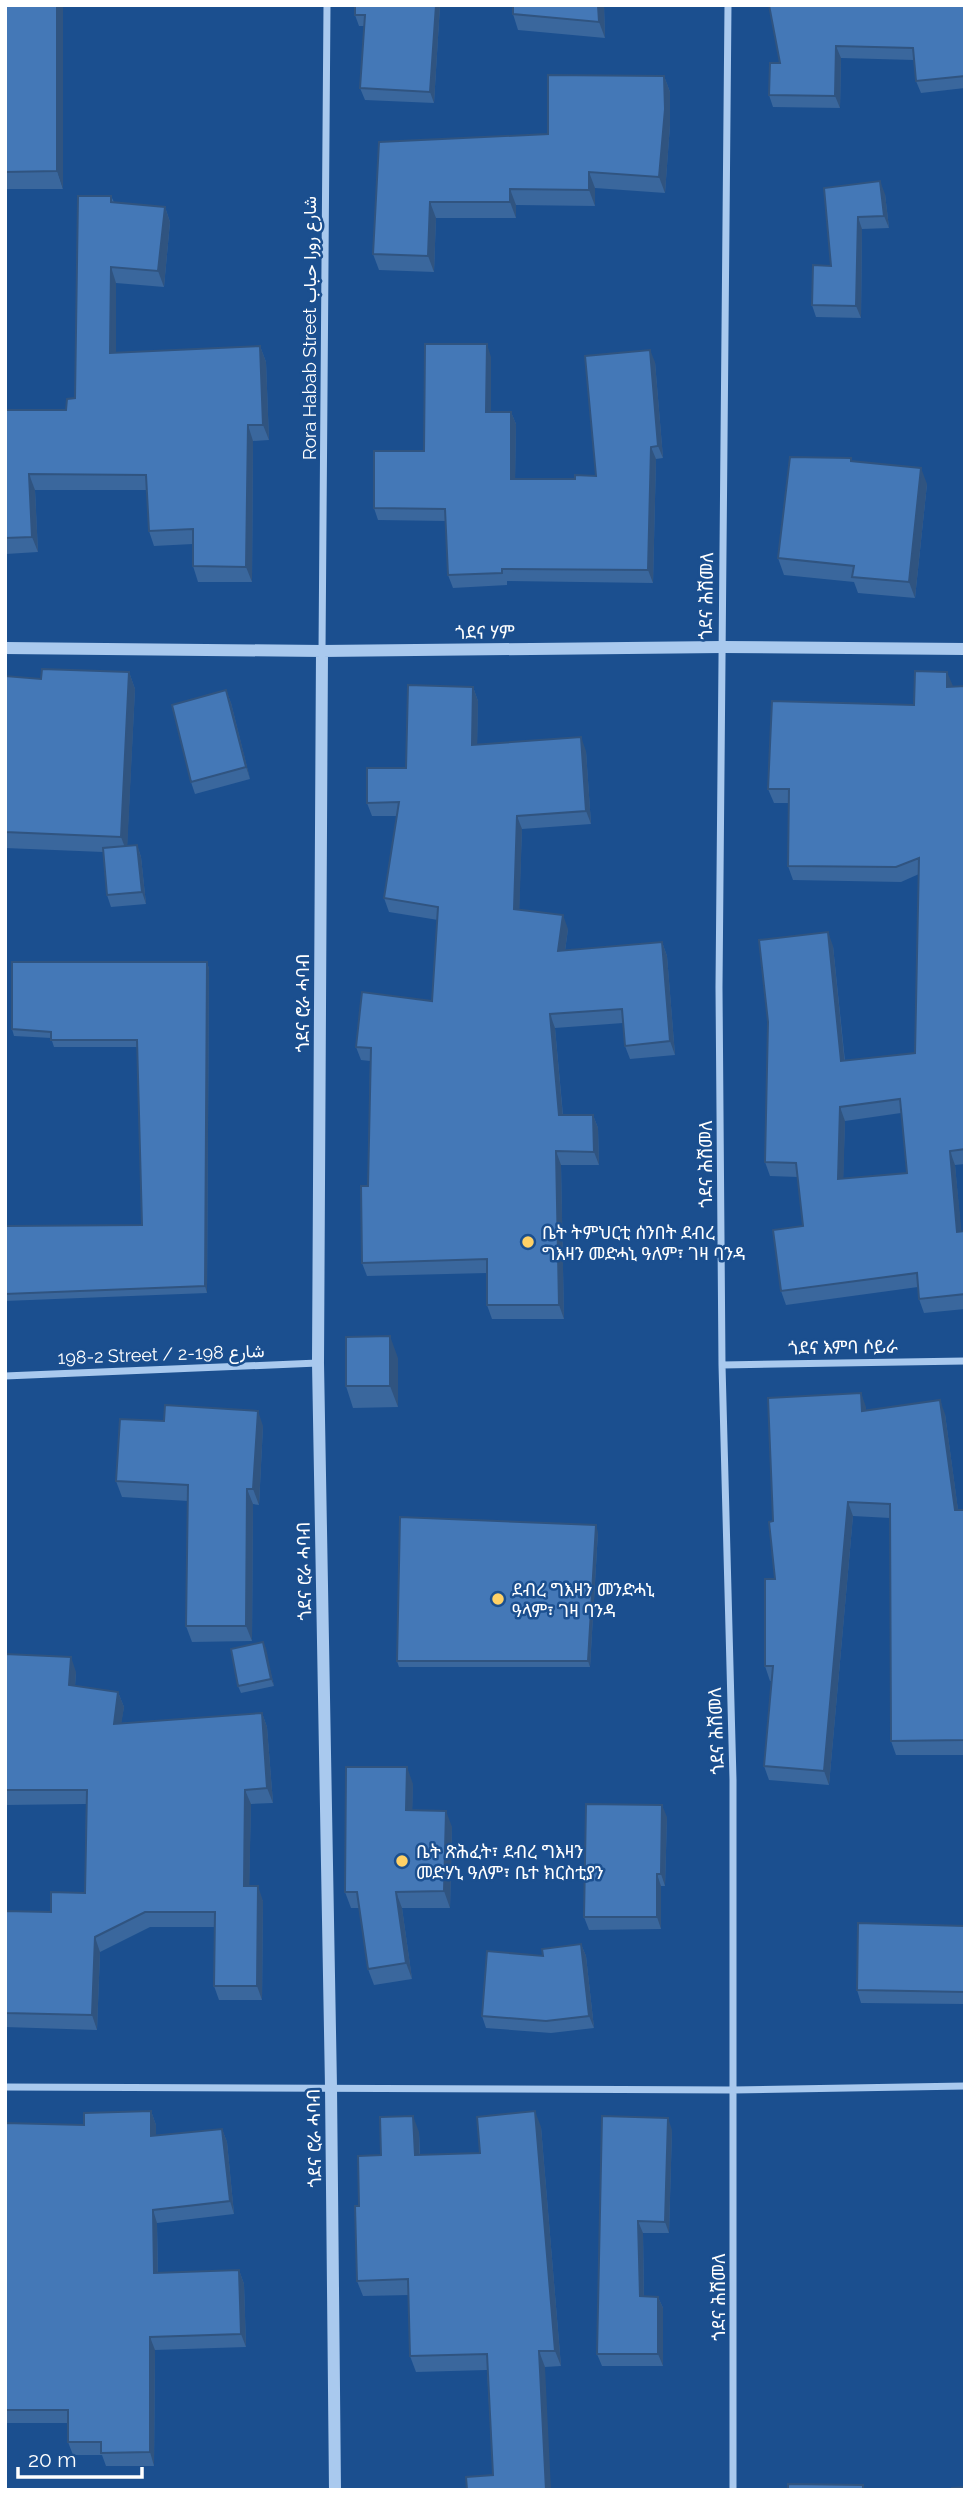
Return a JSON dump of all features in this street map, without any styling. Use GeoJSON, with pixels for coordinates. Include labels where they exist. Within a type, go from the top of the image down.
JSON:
{"type":"FeatureCollection","features":[{"type":"Feature","properties":{"kind":"street","name":"Rora Habab Street شارع رورا حباب"},"geometry":{"type":"LineString","coordinates":[[322,651],[327,5]]}},
{"type":"Feature","properties":{"kind":"street","name":"ጎደና ሕሽመለ"},"geometry":{"type":"LineString","coordinates":[[728,5],[719,1000],[722,1365],[733,1780],[733,2490]]}},
{"type":"Feature","properties":{"kind":"street","name":"ጎደና ሃም"},"geometry":{"type":"LineString","coordinates":[[5,648],[322,651],[722,647],[965,649]]}},
{"type":"Feature","properties":{"kind":"street","name":"ጎደና ሮራ ሓባብ"},"geometry":{"type":"LineString","coordinates":[[322,651],[318,1363],[335,2490]]}},
{"type":"Feature","properties":{"kind":"street","name":"ጎደና እምባ ሶይራ"},"geometry":{"type":"LineString","coordinates":[[722,1365],[965,1361]]}},
{"type":"Feature","properties":{"kind":"street","name":"198-2 Street / شارع 198-2"},"geometry":{"type":"LineString","coordinates":[[5,1376],[318,1363]]}},
{"type":"Feature","properties":{"kind":"street"},"geometry":{"type":"LineString","coordinates":[[5,2087],[733,2090],[965,2086]]}},
{"type":"Feature","properties":{"kind":"building"},"geometry":{"type":"Polygon","coordinates":[[[5,5],[57,5],[57,171],[5,172],[5,5]]]}},
{"type":"Feature","properties":{"kind":"building"},"geometry":{"type":"Polygon","coordinates":[[[355,5],[436,5],[430,92],[360,88],[365,15],[355,15],[355,5]]]}},
{"type":"Feature","properties":{"kind":"building"},"geometry":{"type":"Polygon","coordinates":[[[513,5],[598,5],[599,22],[513,14],[513,5]]]}},
{"type":"Feature","properties":{"kind":"building"},"geometry":{"type":"Polygon","coordinates":[[[769,5],[965,5],[965,76],[916,81],[913,48],[836,46],[835,96],[769,95],[770,63],[780,63],[769,5]]]}},
{"type":"Feature","properties":{"kind":"building"},"geometry":{"type":"Polygon","coordinates":[[[548,75],[664,76],[665,109],[659,177],[589,172],[589,190],[510,189],[510,202],[430,202],[428,256],[373,254],[379,142],[548,134],[548,75]]]}},
{"type":"Feature","properties":{"kind":"building"},"geometry":{"type":"Polygon","coordinates":[[[880,181],[884,216],[858,217],[856,306],[812,305],[813,265],[831,266],[824,188],[880,181]]]}},
{"type":"Feature","properties":{"kind":"building"},"geometry":{"type":"Polygon","coordinates":[[[78,196],[111,196],[111,202],[165,207],[158,271],[111,267],[110,353],[260,346],[263,425],[248,425],[246,567],[193,566],[193,529],[149,531],[146,475],[29,474],[32,537],[5,538],[5,410],[66,410],[67,399],[75,398],[78,196]]]}},
{"type":"Feature","properties":{"kind":"building"},"geometry":{"type":"Polygon","coordinates":[[[425,344],[487,344],[486,412],[511,412],[511,479],[575,479],[575,475],[596,476],[585,356],[650,350],[658,446],[651,447],[648,570],[502,569],[502,573],[448,575],[445,509],[374,508],[374,451],[424,451],[425,344]]]}},
{"type":"Feature","properties":{"kind":"building"},"geometry":{"type":"Polygon","coordinates":[[[790,457],[851,458],[851,461],[921,468],[909,582],[852,577],[854,566],[778,558],[790,457]]]}},
{"type":"Feature","properties":{"kind":"building"},"geometry":{"type":"Polygon","coordinates":[[[42,669],[129,672],[121,837],[5,832],[5,676],[41,679],[42,669]]]}},
{"type":"Feature","properties":{"kind":"building"},"geometry":{"type":"Polygon","coordinates":[[[915,671],[947,672],[947,687],[965,686],[965,1149],[950,1151],[957,1232],[965,1231],[965,1294],[919,1299],[917,1273],[781,1291],[773,1230],[803,1226],[796,1163],[765,1162],[768,1022],[759,940],[828,932],[841,1061],[915,1053],[919,858],[896,867],[788,866],[789,789],[768,789],[772,701],[914,705],[915,671]],[[900,1099],[840,1107],[838,1179],[907,1173],[900,1099]]]}},
{"type":"Feature","properties":{"kind":"building"},"geometry":{"type":"Polygon","coordinates":[[[408,685],[473,687],[472,745],[581,737],[586,811],[517,816],[514,909],[563,915],[558,951],[662,942],[670,1041],[625,1046],[622,1009],[550,1014],[559,1115],[593,1115],[594,1152],[556,1151],[559,1305],[487,1305],[487,1259],[362,1263],[361,1186],[368,1186],[371,1048],[356,1047],[362,992],[432,1001],[438,907],[384,898],[399,802],[367,803],[367,768],[406,768],[408,685]]]}},
{"type":"Feature","properties":{"kind":"building"},"geometry":{"type":"Polygon","coordinates":[[[226,690],[246,767],[191,782],[172,705],[226,690]]]}},
{"type":"Feature","properties":{"kind":"building"},"geometry":{"type":"Polygon","coordinates":[[[137,845],[142,892],[107,895],[103,848],[137,845]]]}},
{"type":"Feature","properties":{"kind":"building"},"geometry":{"type":"Polygon","coordinates":[[[12,962],[207,962],[205,1286],[5,1294],[5,1226],[142,1225],[137,1040],[51,1040],[51,1032],[12,1029],[12,962]]]}},
{"type":"Feature","properties":{"kind":"building"},"geometry":{"type":"Polygon","coordinates":[[[390,1336],[390,1386],[346,1386],[346,1337],[390,1336]]]}},
{"type":"Feature","properties":{"kind":"building"},"geometry":{"type":"Polygon","coordinates":[[[861,1393],[862,1411],[940,1400],[955,1510],[965,1510],[965,1740],[891,1741],[890,1504],[848,1502],[824,1771],[764,1766],[773,1666],[765,1666],[765,1579],[775,1579],[769,1522],[773,1521],[768,1398],[861,1393]]]}},
{"type":"Feature","properties":{"kind":"building"},"geometry":{"type":"Polygon","coordinates":[[[165,1405],[258,1411],[253,1489],[247,1489],[246,1626],[186,1626],[188,1485],[116,1481],[120,1419],[164,1421],[165,1405]]]}},
{"type":"Feature","properties":{"kind":"building","name":"ደብረ ግእዛን መንድሓኒ ዓላም፣ ገዛ ባንዳ"},"geometry":{"type":"Polygon","coordinates":[[[400,1517],[596,1525],[588,1661],[397,1661],[400,1517]]]}},
{"type":"Feature","properties":{"kind":"building"},"geometry":{"type":"Polygon","coordinates":[[[263,1642],[271,1679],[238,1686],[231,1649],[263,1642]]]}},
{"type":"Feature","properties":{"kind":"building"},"geometry":{"type":"Polygon","coordinates":[[[5,1654],[71,1657],[69,1685],[118,1692],[114,1724],[262,1713],[267,1788],[245,1790],[244,1886],[258,1886],[257,1986],[214,1986],[215,1912],[145,1912],[95,1937],[92,2015],[5,2013],[5,1911],[51,1912],[51,1892],[85,1893],[87,1790],[5,1790],[5,1654]]]}},
{"type":"Feature","properties":{"kind":"building","name":"ቤት ጽሕፈት፣ ደብረ ግእዛን መድሃኒ ዓለም፣ ቤተ ክርስቲያን"},"geometry":{"type":"Polygon","coordinates":[[[346,1767],[407,1767],[406,1810],[446,1811],[444,1891],[396,1892],[406,1963],[368,1969],[357,1892],[345,1892],[346,1767]]]}},
{"type":"Feature","properties":{"kind":"building"},"geometry":{"type":"Polygon","coordinates":[[[586,1804],[662,1805],[657,1917],[584,1917],[586,1804]]]}},
{"type":"Feature","properties":{"kind":"building"},"geometry":{"type":"Polygon","coordinates":[[[858,1923],[965,1926],[965,1992],[857,1990],[858,1923]]]}},
{"type":"Feature","properties":{"kind":"building"},"geometry":{"type":"Polygon","coordinates":[[[581,1944],[589,2016],[546,2021],[482,2016],[487,1951],[543,1956],[542,1949],[581,1944]]]}},
{"type":"Feature","properties":{"kind":"building"},"geometry":{"type":"Polygon","coordinates":[[[151,2111],[151,2136],[222,2129],[230,2201],[153,2210],[154,2273],[239,2270],[241,2334],[150,2337],[150,2452],[101,2453],[101,2442],[68,2442],[68,2410],[5,2410],[5,2123],[84,2125],[84,2113],[151,2111]]]}},
{"type":"Feature","properties":{"kind":"building"},"geometry":{"type":"Polygon","coordinates":[[[535,2111],[555,2351],[539,2351],[546,2490],[467,2490],[466,2477],[493,2475],[487,2354],[410,2356],[408,2279],[357,2281],[355,2206],[359,2206],[358,2156],[381,2155],[380,2117],[413,2116],[415,2155],[480,2153],[477,2117],[535,2111]]]}},
{"type":"Feature","properties":{"kind":"building"},"geometry":{"type":"Polygon","coordinates":[[[602,2116],[668,2118],[665,2222],[638,2221],[640,2296],[658,2297],[658,2354],[597,2354],[602,2116]]]}},
{"type":"Feature","properties":{"kind":"building"},"geometry":{"type":"Polygon","coordinates":[[[788,2484],[863,2485],[863,2490],[788,2490],[788,2484]]]}},
{"type":"Feature","properties":{"kind":"building"},"geometry":{"type":"Polygon","coordinates":[[[965,2487],[965,2490],[952,2490],[952,2488],[965,2487]]]}},
{"type":"Feature","properties":{"kind":"place","name":"ቤት ትምህርቲ ሰንበት ደብረ ግእዛን መድሓኒ ዓለም፣ ገዛ ባንዳ"},"geometry":{"type":"Point","coordinates":[528,1242]}},
{"type":"Feature","properties":{"kind":"place","name":"ደብረ ግእዛን መንድሓኒ ዓላም፣ ገዛ ባንዳ"},"geometry":{"type":"Point","coordinates":[498,1599]}},
{"type":"Feature","properties":{"kind":"place","name":"ቤት ጽሕፈት፣ ደብረ ግእዛን መድሃኒ ዓለም፣ ቤተ ክርስቲያን"},"geometry":{"type":"Point","coordinates":[402,1861]}}]}
